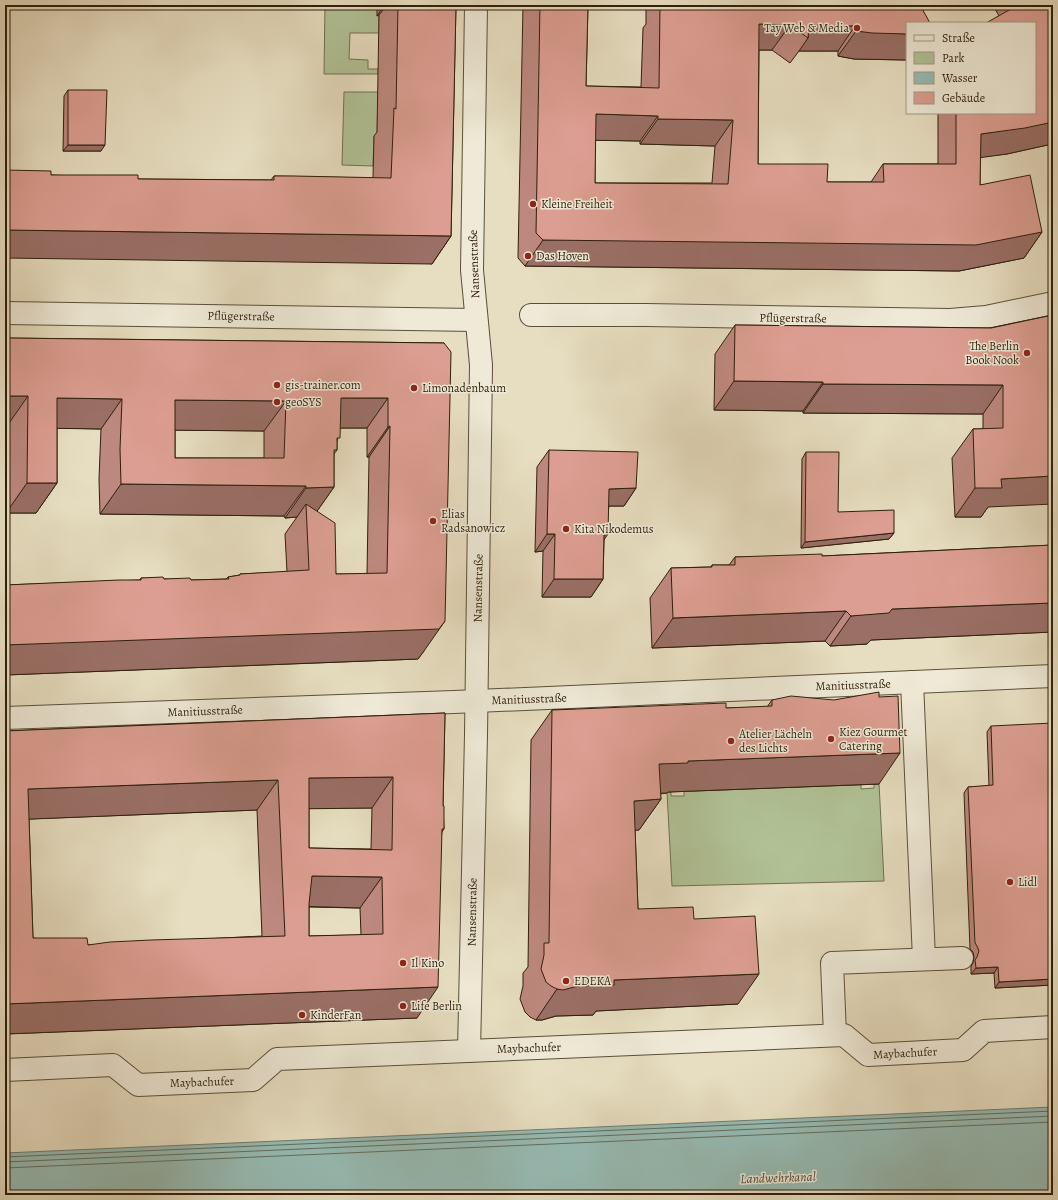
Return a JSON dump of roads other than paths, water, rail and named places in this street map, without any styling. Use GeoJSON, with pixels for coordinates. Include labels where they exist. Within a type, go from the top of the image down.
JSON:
{"type":"FeatureCollection","features":[{"type":"Feature","properties":{"kind":"street","name":"Nansenstraße"},"geometry":{"type":"LineString","coordinates":[[469,1051],[481,365],[472,270],[476,5]]}},
{"type":"Feature","properties":{"kind":"street","name":"Pflügerstraße"},"geometry":{"type":"LineString","coordinates":[[531,315],[646,315],[950,320],[986,317],[1053,303]]}},
{"type":"Feature","properties":{"kind":"street","name":"Pflügerstraße"},"geometry":{"type":"LineString","coordinates":[[5,313],[476,320]]}},
{"type":"Feature","properties":{"kind":"street","name":"Manitiusstraße"},"geometry":{"type":"LineString","coordinates":[[5,718],[476,701],[1053,676]]}},
{"type":"Feature","properties":{"kind":"street"},"geometry":{"type":"LineString","coordinates":[[912,682],[924,959]]}},
{"type":"Feature","properties":{"kind":"street"},"geometry":{"type":"LineString","coordinates":[[835,1035],[832,963],[962,958]]}},
{"type":"Feature","properties":{"kind":"street","name":"Maybachufer"},"geometry":{"type":"LineString","coordinates":[[5,1070],[113,1065],[138,1085],[215,1082],[253,1080],[277,1059],[835,1035],[844,1035],[868,1055],[963,1050],[984,1031],[1053,1027]]}},
{"type":"Feature","properties":{"kind":"water","name":"Landwehrkanal"},"geometry":{"type":"Polygon","coordinates":[[[1053,1107],[1053,1195],[5,1195],[5,1153],[1053,1107]]]}},
{"type":"Feature","properties":{"kind":"place","name":"Tay Web & Media"},"geometry":{"type":"Point","coordinates":[857,28]}},
{"type":"Feature","properties":{"kind":"place","name":"Kleine Freiheit"},"geometry":{"type":"Point","coordinates":[533,204]}},
{"type":"Feature","properties":{"kind":"place","name":"Das Hoven"},"geometry":{"type":"Point","coordinates":[528,256]}},
{"type":"Feature","properties":{"kind":"place","name":"The Berlin Book Nook"},"geometry":{"type":"Point","coordinates":[1027,353]}},
{"type":"Feature","properties":{"kind":"place","name":"gis-trainer.com"},"geometry":{"type":"Point","coordinates":[277,385]}},
{"type":"Feature","properties":{"kind":"place","name":"Limonadenbaum"},"geometry":{"type":"Point","coordinates":[414,388]}},
{"type":"Feature","properties":{"kind":"place","name":"geoSYS"},"geometry":{"type":"Point","coordinates":[277,402]}},
{"type":"Feature","properties":{"kind":"place","name":"Elias Radsanowicz"},"geometry":{"type":"Point","coordinates":[433,521]}},
{"type":"Feature","properties":{"kind":"place","name":"Kita Nikodemus"},"geometry":{"type":"Point","coordinates":[566,529]}},
{"type":"Feature","properties":{"kind":"place","name":"Kiez Gourmet Catering"},"geometry":{"type":"Point","coordinates":[831,739]}},
{"type":"Feature","properties":{"kind":"place","name":"Atelier Lächeln des Lichts"},"geometry":{"type":"Point","coordinates":[731,741]}},
{"type":"Feature","properties":{"kind":"place","name":"Lidl"},"geometry":{"type":"Point","coordinates":[1010,882]}},
{"type":"Feature","properties":{"kind":"place","name":"Il Kino"},"geometry":{"type":"Point","coordinates":[403,963]}},
{"type":"Feature","properties":{"kind":"place","name":"EDEKA"},"geometry":{"type":"Point","coordinates":[566,981]}},
{"type":"Feature","properties":{"kind":"place","name":"Life Berlin"},"geometry":{"type":"Point","coordinates":[403,1006]}},
{"type":"Feature","properties":{"kind":"place","name":"KinderFan"},"geometry":{"type":"Point","coordinates":[302,1015]}}]}
